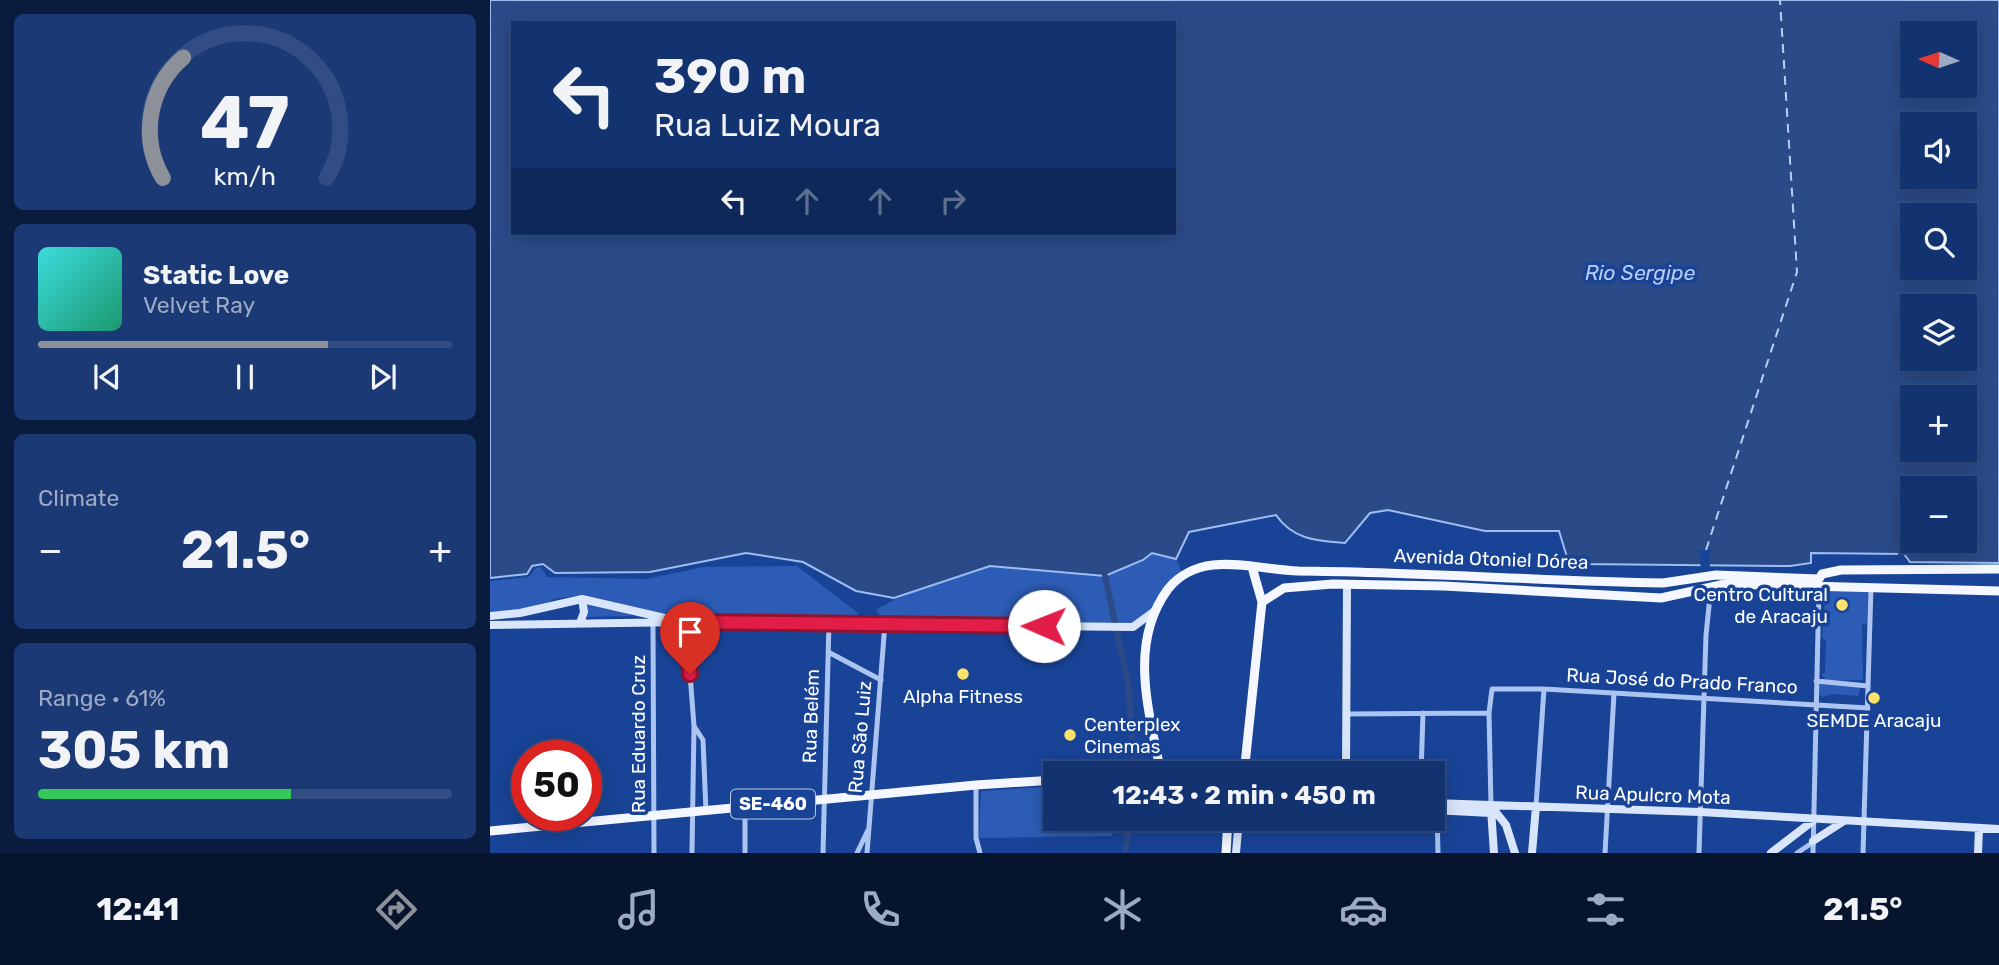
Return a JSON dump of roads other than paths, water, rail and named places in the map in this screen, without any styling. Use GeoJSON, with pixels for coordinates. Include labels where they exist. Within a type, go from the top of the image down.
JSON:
{"type":"FeatureCollection","features":[{"type":"Feature","properties":{"kind":"main road","name":"Avenida Otoniel Dórea"},"geometry":{"type":"LineString","coordinates":[[1156,609],[1168,589],[1183,575],[1201,567],[1224,564],[1645,583],[1716,575],[1819,584]]}},
{"type":"Feature","properties":{"kind":"main road"},"geometry":{"type":"LineString","coordinates":[[1245,761],[1262,602],[1252,567]]}},
{"type":"Feature","properties":{"kind":"main road"},"geometry":{"type":"LineString","coordinates":[[1999,569],[1841,570],[1822,574],[1819,584],[1999,591]]}},
{"type":"Feature","properties":{"kind":"main road","name":"Avenida Otoniel Dórea"},"geometry":{"type":"LineString","coordinates":[[1262,602],[1284,588],[1347,584],[1444,586],[1661,598],[1711,585],[1819,584]]}},
{"type":"Feature","properties":{"kind":"main road"},"geometry":{"type":"LineString","coordinates":[[1346,761],[1347,584]]}},
{"type":"Feature","properties":{"kind":"main road"},"geometry":{"type":"LineString","coordinates":[[580,623],[584,612],[582,600]]}},
{"type":"Feature","properties":{"kind":"main road"},"geometry":{"type":"LineString","coordinates":[[490,616],[520,613],[582,600],[653,619]]}},
{"type":"Feature","properties":{"kind":"main road"},"geometry":{"type":"LineString","coordinates":[[490,625],[653,619],[684,622],[1135,627],[1156,609]]}},
{"type":"Feature","properties":{"kind":"main road"},"geometry":{"type":"LineString","coordinates":[[1156,609],[1145,642],[1144,676],[1159,761]]}},
{"type":"Feature","properties":{"kind":"main road","name":"SE-460"},"geometry":{"type":"LineString","coordinates":[[490,831],[872,794],[1043,781]]}},
{"type":"Feature","properties":{"kind":"main road"},"geometry":{"type":"LineString","coordinates":[[1532,853],[1536,806]]}},
{"type":"Feature","properties":{"kind":"main road","name":"Rua Apulcro Mota"},"geometry":{"type":"LineString","coordinates":[[1445,808],[1491,810],[1536,806],[1607,808],[1999,829]]}},
{"type":"Feature","properties":{"kind":"main road"},"geometry":{"type":"LineString","coordinates":[[1491,810],[1494,853]]}},
{"type":"Feature","properties":{"kind":"main road"},"geometry":{"type":"LineString","coordinates":[[1491,810],[1507,827],[1515,853]]}},
{"type":"Feature","properties":{"kind":"main road"},"geometry":{"type":"LineString","coordinates":[[1771,853],[1814,820]]}},
{"type":"Feature","properties":{"kind":"main road"},"geometry":{"type":"LineString","coordinates":[[1813,842],[1844,821]]}},
{"type":"Feature","properties":{"kind":"main road"},"geometry":{"type":"LineString","coordinates":[[1978,853],[1979,828]]}},
{"type":"Feature","properties":{"kind":"main road"},"geometry":{"type":"LineString","coordinates":[[1226,853],[1227,831]]}},
{"type":"Feature","properties":{"kind":"main road"},"geometry":{"type":"LineString","coordinates":[[1236,853],[1238,831]]}},
{"type":"Feature","properties":{"kind":"street"},"geometry":{"type":"LineString","coordinates":[[1813,853],[1819,584]]}},
{"type":"Feature","properties":{"kind":"street"},"geometry":{"type":"LineString","coordinates":[[1699,853],[1703,697],[1711,585]]}},
{"type":"Feature","properties":{"kind":"street"},"geometry":{"type":"LineString","coordinates":[[1863,853],[1871,587]]}},
{"type":"Feature","properties":{"kind":"street","name":"Rua Eduardo Cruz"},"geometry":{"type":"LineString","coordinates":[[653,619],[654,853]]}},
{"type":"Feature","properties":{"kind":"street"},"geometry":{"type":"LineString","coordinates":[[684,622],[694,726],[692,853]]}},
{"type":"Feature","properties":{"kind":"street","name":"Rua Belém"},"geometry":{"type":"LineString","coordinates":[[823,853],[830,622]]}},
{"type":"Feature","properties":{"kind":"street","name":"Rua São Luiz"},"geometry":{"type":"LineString","coordinates":[[867,853],[885,623]]}},
{"type":"Feature","properties":{"kind":"street"},"geometry":{"type":"LineString","coordinates":[[830,653],[881,680]]}},
{"type":"Feature","properties":{"kind":"street"},"geometry":{"type":"LineString","coordinates":[[1816,681],[1868,686]]}},
{"type":"Feature","properties":{"kind":"street","name":"Rua José do Prado Franco"},"geometry":{"type":"LineString","coordinates":[[1489,713],[1490,694],[1495,688],[1703,697],[1868,708]]}},
{"type":"Feature","properties":{"kind":"street"},"geometry":{"type":"LineString","coordinates":[[1536,806],[1544,689]]}},
{"type":"Feature","properties":{"kind":"street"},"geometry":{"type":"LineString","coordinates":[[1605,853],[1614,693]]}},
{"type":"Feature","properties":{"kind":"street"},"geometry":{"type":"LineString","coordinates":[[1421,761],[1423,713]]}},
{"type":"Feature","properties":{"kind":"street"},"geometry":{"type":"LineString","coordinates":[[1346,714],[1489,713],[1491,810]]}},
{"type":"Feature","properties":{"kind":"street"},"geometry":{"type":"LineString","coordinates":[[694,726],[704,740],[706,811]]}},
{"type":"Feature","properties":{"kind":"street"},"geometry":{"type":"LineString","coordinates":[[976,785],[976,838],[980,853]]}},
{"type":"Feature","properties":{"kind":"street"},"geometry":{"type":"LineString","coordinates":[[745,807],[746,853]]}},
{"type":"Feature","properties":{"kind":"street"},"geometry":{"type":"LineString","coordinates":[[857,853],[869,827]]}},
{"type":"Feature","properties":{"kind":"street"},"geometry":{"type":"LineString","coordinates":[[1437,831],[1438,853]]}},
{"type":"Feature","properties":{"kind":"street"},"geometry":{"type":"LineString","coordinates":[[1797,853],[1813,842]]}},
{"type":"Feature","properties":{"kind":"water","name":"Rio Sergipe"},"geometry":{"type":"Polygon","coordinates":[[[490,0],[1999,0],[1999,563],[1910,562],[1904,554],[1811,553],[1811,563],[1790,566],[1580,564],[1567,557],[1559,531],[1485,531],[1388,510],[1370,513],[1345,543],[1307,538],[1290,530],[1276,515],[1189,532],[1176,559],[1152,553],[1143,560],[1105,576],[990,566],[894,598],[856,591],[803,562],[746,553],[650,572],[555,573],[543,564],[532,566],[527,574],[490,578],[490,0]]]}},
{"type":"Feature","properties":{"kind":"waterway"},"geometry":{"type":"LineString","coordinates":[[1105,576],[1128,683],[1134,761]]}},
{"type":"Feature","properties":{"kind":"waterway"},"geometry":{"type":"LineString","coordinates":[[1125,853],[1128,831]]}},
{"type":"Feature","properties":{"kind":"place","name":"Centro Cultural de Aracaju"},"geometry":{"type":"Point","coordinates":[1842,605]}},
{"type":"Feature","properties":{"kind":"place","name":"Alpha Fitness"},"geometry":{"type":"Point","coordinates":[963,674]}},
{"type":"Feature","properties":{"kind":"place","name":"SEMDE Aracaju"},"geometry":{"type":"Point","coordinates":[1874,698]}},
{"type":"Feature","properties":{"kind":"place","name":"Centerplex Cinemas"},"geometry":{"type":"Point","coordinates":[1070,735]}}]}
